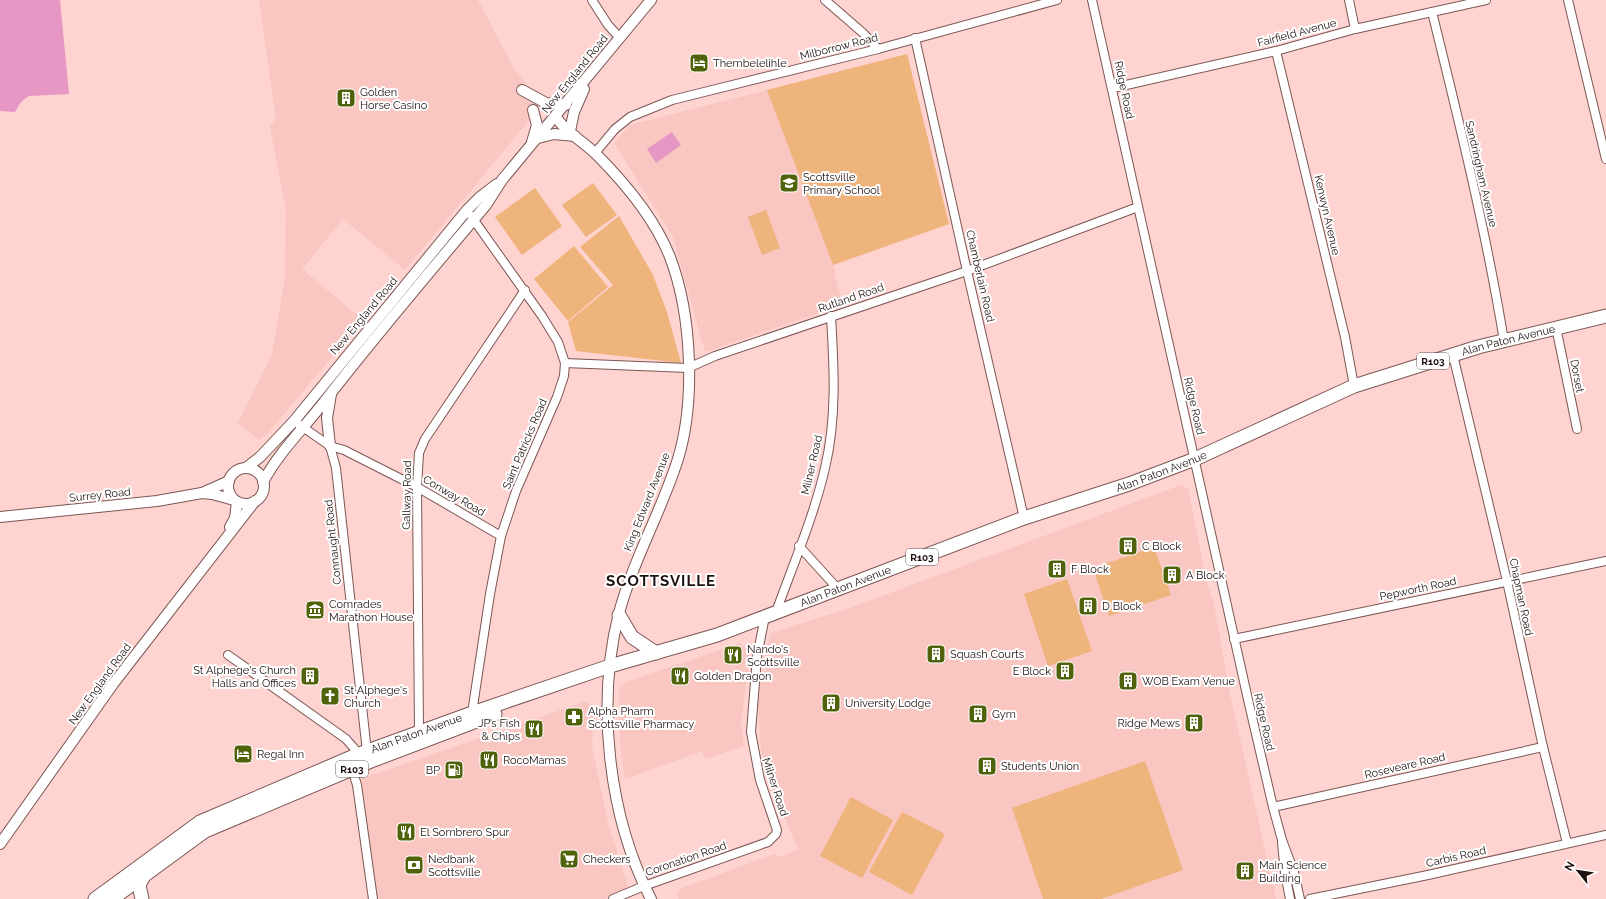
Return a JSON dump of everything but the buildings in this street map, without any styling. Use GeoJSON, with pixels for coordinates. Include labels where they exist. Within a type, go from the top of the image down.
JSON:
{"type":"FeatureCollection","features":[{"type":"Feature","properties":{"kind":"main road","name":"Alan Paton Avenue"},"geometry":{"type":"LineString","coordinates":[[107,898],[145,874],[205,831],[352,769],[609,670],[656,653],[717,635],[1024,518],[1129,484],[1195,459],[1354,386],[1453,355],[1556,327],[1606,316]]}},
{"type":"Feature","properties":{"kind":"main road"},"geometry":{"type":"LineString","coordinates":[[619,616],[632,637],[656,653]]}},
{"type":"Feature","properties":{"kind":"main road","name":"Alan Paton Avenue"},"geometry":{"type":"LineString","coordinates":[[107,898],[200,822],[363,753],[419,732],[472,713],[609,670],[686,652],[701,646],[717,635]]}},
{"type":"Feature","properties":{"kind":"main road"},"geometry":{"type":"LineString","coordinates":[[142,899],[139,885],[145,874]]}},
{"type":"Feature","properties":{"kind":"street"},"geometry":{"type":"LineString","coordinates":[[592,0],[608,25],[620,38]]}},
{"type":"Feature","properties":{"kind":"street","name":"New England Road"},"geometry":{"type":"LineString","coordinates":[[263,482],[280,454],[303,429],[486,205],[502,180],[538,138],[556,121],[566,105],[651,0]]}},
{"type":"Feature","properties":{"kind":"street"},"geometry":{"type":"LineString","coordinates":[[825,0],[878,48]]}},
{"type":"Feature","properties":{"kind":"street","name":"Milborrow Road"},"geometry":{"type":"LineString","coordinates":[[595,153],[615,129],[630,117],[672,100],[878,48],[1057,0]]}},
{"type":"Feature","properties":{"kind":"street","name":"Ridge Road"},"geometry":{"type":"LineString","coordinates":[[1092,0],[1113,88],[1234,639],[1273,807],[1282,840],[1294,872],[1300,899]]}},
{"type":"Feature","properties":{"kind":"street"},"geometry":{"type":"LineString","coordinates":[[1349,0],[1355,29]]}},
{"type":"Feature","properties":{"kind":"street","name":"Fairfield Avenue"},"geometry":{"type":"LineString","coordinates":[[1113,88],[1276,51],[1355,29],[1486,0]]}},
{"type":"Feature","properties":{"kind":"street"},"geometry":{"type":"LineString","coordinates":[[1568,0],[1606,159]]}},
{"type":"Feature","properties":{"kind":"street","name":"Sandringham Avenue"},"geometry":{"type":"LineString","coordinates":[[1432,12],[1496,288],[1504,341]]}},
{"type":"Feature","properties":{"kind":"street","name":"Chamberlain Road"},"geometry":{"type":"LineString","coordinates":[[915,38],[1024,518]]}},
{"type":"Feature","properties":{"kind":"street","name":"Kenwyn Avenue"},"geometry":{"type":"LineString","coordinates":[[1276,51],[1345,337],[1354,386]]}},
{"type":"Feature","properties":{"kind":"street"},"geometry":{"type":"LineString","coordinates":[[538,138],[554,134],[572,134],[577,104],[596,68]]}},
{"type":"Feature","properties":{"kind":"street"},"geometry":{"type":"LineString","coordinates":[[522,90],[546,103],[566,105]]}},
{"type":"Feature","properties":{"kind":"street"},"geometry":{"type":"LineString","coordinates":[[530,148],[536,125],[534,110]]}},
{"type":"Feature","properties":{"kind":"street","name":"King Edward Avenue"},"geometry":{"type":"LineString","coordinates":[[556,121],[595,153],[619,179],[645,212],[670,257],[682,305],[687,338],[688,368],[686,411],[681,448],[666,490],[637,557],[619,616],[609,670],[607,730],[610,759],[621,813],[644,886],[651,899]]}},
{"type":"Feature","properties":{"kind":"street","name":"New England Road"},"geometry":{"type":"LineString","coordinates":[[246,468],[294,421],[467,210],[480,197],[502,180]]}},
{"type":"Feature","properties":{"kind":"street","name":"Rutland Road"},"geometry":{"type":"LineString","coordinates":[[565,363],[688,368],[715,356],[967,271],[1138,207]]}},
{"type":"Feature","properties":{"kind":"street","name":"Saint Patricks Road"},"geometry":{"type":"LineString","coordinates":[[467,210],[525,290],[558,342],[565,363],[564,376],[558,397],[516,491],[501,536],[488,601],[472,713]]}},
{"type":"Feature","properties":{"kind":"street","name":"Gallway Road"},"geometry":{"type":"LineString","coordinates":[[419,732],[416,487],[418,458],[425,439],[525,290]]}},
{"type":"Feature","properties":{"kind":"street","name":"Milner Road"},"geometry":{"type":"LineString","coordinates":[[768,842],[776,834],[777,830],[760,780],[750,732],[757,657],[771,614],[799,546],[825,468],[831,437],[834,370],[831,316]]}},
{"type":"Feature","properties":{"kind":"street","name":"Dorset"},"geometry":{"type":"LineString","coordinates":[[1556,327],[1577,429]]}},
{"type":"Feature","properties":{"kind":"street","name":"Chapman Road"},"geometry":{"type":"LineString","coordinates":[[1453,355],[1507,581],[1542,747],[1567,844]]}},
{"type":"Feature","properties":{"kind":"street"},"geometry":{"type":"LineString","coordinates":[[330,446],[327,418],[332,392]]}},
{"type":"Feature","properties":{"kind":"street"},"geometry":{"type":"LineString","coordinates":[[294,421],[303,429],[330,446]]}},
{"type":"Feature","properties":{"kind":"street","name":"Conway Road"},"geometry":{"type":"LineString","coordinates":[[330,446],[344,450],[416,487],[501,536]]}},
{"type":"Feature","properties":{"kind":"street","name":"Connaught Road"},"geometry":{"type":"LineString","coordinates":[[330,446],[336,468],[363,753]]}},
{"type":"Feature","properties":{"kind":"street"},"geometry":{"type":"LineString","coordinates":[[246,468],[259,474],[263,482],[261,495],[255,501],[246,504],[236,501],[229,491],[229,481],[237,471],[246,468]]}},
{"type":"Feature","properties":{"kind":"street","name":"Surrey Road"},"geometry":{"type":"LineString","coordinates":[[0,517],[158,501],[202,493],[229,481]]}},
{"type":"Feature","properties":{"kind":"street","name":"Surrey Road"},"geometry":{"type":"LineString","coordinates":[[202,493],[212,494],[236,501]]}},
{"type":"Feature","properties":{"kind":"street","name":"New England Road"},"geometry":{"type":"LineString","coordinates":[[224,542],[235,518],[236,501]]}},
{"type":"Feature","properties":{"kind":"street","name":"New England Road"},"geometry":{"type":"LineString","coordinates":[[0,844],[113,684],[255,501]]}},
{"type":"Feature","properties":{"kind":"street"},"geometry":{"type":"LineString","coordinates":[[799,546],[838,589]]}},
{"type":"Feature","properties":{"kind":"street","name":"Pepworth Road"},"geometry":{"type":"LineString","coordinates":[[1234,639],[1606,561]]}},
{"type":"Feature","properties":{"kind":"street"},"geometry":{"type":"LineString","coordinates":[[228,655],[346,739],[363,753]]}},
{"type":"Feature","properties":{"kind":"street","name":"Roseveare Road"},"geometry":{"type":"LineString","coordinates":[[1273,807],[1542,747]]}},
{"type":"Feature","properties":{"kind":"street"},"geometry":{"type":"LineString","coordinates":[[352,769],[357,785],[373,899]]}},
{"type":"Feature","properties":{"kind":"street","name":"Carbis Road"},"geometry":{"type":"LineString","coordinates":[[1310,899],[1428,875],[1606,834]]}},
{"type":"Feature","properties":{"kind":"street","name":"Ridge Road"},"geometry":{"type":"LineString","coordinates":[[1282,840],[1285,873],[1290,899]]}},
{"type":"Feature","properties":{"kind":"street","name":"Coronation Road"},"geometry":{"type":"LineString","coordinates":[[613,899],[644,886],[768,842]]}},
{"type":"Feature","properties":{"kind":"shaded area"},"geometry":{"type":"Polygon","coordinates":[[[0,0],[60,0],[69,94],[29,96],[21,102],[15,112],[0,111],[0,0]]]}},
{"type":"Feature","properties":{"kind":"shaded area"},"geometry":{"type":"Polygon","coordinates":[[[259,0],[478,0],[513,67],[527,85],[546,100],[405,270],[343,219],[302,269],[363,320],[269,432],[259,440],[238,423],[272,354],[285,278],[286,211],[270,126],[276,120],[259,0]]]}},
{"type":"Feature","properties":{"kind":"shaded area","name":"Scottsville Primary School"},"geometry":{"type":"Polygon","coordinates":[[[907,54],[949,224],[833,265],[842,305],[705,352],[673,237],[614,143],[630,125],[907,54]]]}},
{"type":"Feature","properties":{"kind":"shaded area"},"geometry":{"type":"Polygon","coordinates":[[[907,54],[949,224],[833,265],[767,90],[907,54]]]}},
{"type":"Feature","properties":{"kind":"shaded area"},"geometry":{"type":"Polygon","coordinates":[[[672,132],[681,145],[656,163],[647,149],[672,132]]]}},
{"type":"Feature","properties":{"kind":"shaded area"},"geometry":{"type":"Polygon","coordinates":[[[593,183],[617,215],[586,237],[562,205],[593,183]]]}},
{"type":"Feature","properties":{"kind":"shaded area"},"geometry":{"type":"Polygon","coordinates":[[[535,188],[562,226],[522,255],[495,217],[535,188]]]}},
{"type":"Feature","properties":{"kind":"shaded area"},"geometry":{"type":"Polygon","coordinates":[[[766,210],[780,248],[762,255],[748,217],[766,210]]]}},
{"type":"Feature","properties":{"kind":"shaded area"},"geometry":{"type":"Polygon","coordinates":[[[619,216],[653,275],[667,312],[681,363],[576,351],[568,322],[613,285],[580,247],[619,216]]]}},
{"type":"Feature","properties":{"kind":"shaded area"},"geometry":{"type":"Polygon","coordinates":[[[574,246],[608,287],[568,321],[534,279],[574,246]]]}},
{"type":"Feature","properties":{"kind":"shaded area"},"geometry":{"type":"Polygon","coordinates":[[[1181,485],[1188,489],[1206,578],[1213,599],[1230,694],[1276,899],[679,899],[677,895],[680,889],[774,854],[781,857],[798,849],[772,790],[761,750],[758,705],[761,674],[766,670],[764,660],[771,633],[847,609],[1181,485]]]}},
{"type":"Feature","properties":{"kind":"shaded area"},"geometry":{"type":"Polygon","coordinates":[[[1154,547],[1171,595],[1109,616],[1093,568],[1154,547]]]}},
{"type":"Feature","properties":{"kind":"shaded area"},"geometry":{"type":"Polygon","coordinates":[[[1067,579],[1092,651],[1048,666],[1024,594],[1067,579]]]}},
{"type":"Feature","properties":{"kind":"shaded area"},"geometry":{"type":"Polygon","coordinates":[[[740,643],[750,654],[741,723],[744,746],[705,759],[702,751],[625,779],[620,744],[619,687],[626,682],[740,643]]]}},
{"type":"Feature","properties":{"kind":"shaded area"},"geometry":{"type":"Polygon","coordinates":[[[584,702],[594,706],[592,747],[608,822],[629,890],[604,899],[376,899],[361,779],[584,702]]]}},
{"type":"Feature","properties":{"kind":"shaded area"},"geometry":{"type":"Polygon","coordinates":[[[1145,761],[1183,870],[1101,899],[1043,899],[1012,808],[1145,761]]]}},
{"type":"Feature","properties":{"kind":"shaded area"},"geometry":{"type":"Polygon","coordinates":[[[851,797],[893,820],[862,878],[820,856],[851,797]]]}},
{"type":"Feature","properties":{"kind":"shaded area"},"geometry":{"type":"Polygon","coordinates":[[[902,812],[945,834],[912,895],[869,872],[902,812]]]}},
{"type":"Feature","properties":{"kind":"place","name":"Thembelelihle"},"geometry":{"type":"Point","coordinates":[699,63]}},
{"type":"Feature","properties":{"kind":"place","name":"Golden Horse Casino"},"geometry":{"type":"Point","coordinates":[346,98]}},
{"type":"Feature","properties":{"kind":"place","name":"Scottsville Primary School"},"geometry":{"type":"Point","coordinates":[789,183]}},
{"type":"Feature","properties":{"kind":"place","name":"C Block"},"geometry":{"type":"Point","coordinates":[1128,546]}},
{"type":"Feature","properties":{"kind":"place","name":"F Block"},"geometry":{"type":"Point","coordinates":[1057,569]}},
{"type":"Feature","properties":{"kind":"place","name":"A Block"},"geometry":{"type":"Point","coordinates":[1172,575]}},
{"type":"Feature","properties":{"kind":"place","name":"D Block"},"geometry":{"type":"Point","coordinates":[1088,606]}},
{"type":"Feature","properties":{"kind":"place","name":"Comrades Marathon House"},"geometry":{"type":"Point","coordinates":[315,610]}},
{"type":"Feature","properties":{"kind":"place","name":"Squash Courts"},"geometry":{"type":"Point","coordinates":[936,654]}},
{"type":"Feature","properties":{"kind":"place","name":"Nando's Scottsville"},"geometry":{"type":"Point","coordinates":[733,655]}},
{"type":"Feature","properties":{"kind":"place","name":"E Block"},"geometry":{"type":"Point","coordinates":[1065,671]}},
{"type":"Feature","properties":{"kind":"place","name":"St Alphege's Church Halls and Offices"},"geometry":{"type":"Point","coordinates":[310,676]}},
{"type":"Feature","properties":{"kind":"place","name":"Golden Dragon"},"geometry":{"type":"Point","coordinates":[680,676]}},
{"type":"Feature","properties":{"kind":"place","name":"WOB Exam Venue"},"geometry":{"type":"Point","coordinates":[1128,681]}},
{"type":"Feature","properties":{"kind":"place","name":"St Alphege's Church"},"geometry":{"type":"Point","coordinates":[330,696]}},
{"type":"Feature","properties":{"kind":"place","name":"University Lodge"},"geometry":{"type":"Point","coordinates":[831,703]}},
{"type":"Feature","properties":{"kind":"place","name":"Gym"},"geometry":{"type":"Point","coordinates":[978,714]}},
{"type":"Feature","properties":{"kind":"place","name":"Alpha Pharm Scottsville Pharmacy"},"geometry":{"type":"Point","coordinates":[574,717]}},
{"type":"Feature","properties":{"kind":"place","name":"Ridge Mews"},"geometry":{"type":"Point","coordinates":[1194,723]}},
{"type":"Feature","properties":{"kind":"place","name":"JP’s Fish & Chips"},"geometry":{"type":"Point","coordinates":[534,729]}},
{"type":"Feature","properties":{"kind":"place","name":"Regal Inn"},"geometry":{"type":"Point","coordinates":[243,754]}},
{"type":"Feature","properties":{"kind":"place","name":"RocoMamas"},"geometry":{"type":"Point","coordinates":[489,760]}},
{"type":"Feature","properties":{"kind":"place","name":"Students Union"},"geometry":{"type":"Point","coordinates":[987,766]}},
{"type":"Feature","properties":{"kind":"place","name":"BP"},"geometry":{"type":"Point","coordinates":[454,770]}},
{"type":"Feature","properties":{"kind":"place","name":"El Sombrero Spur"},"geometry":{"type":"Point","coordinates":[406,832]}},
{"type":"Feature","properties":{"kind":"place","name":"Checkers"},"geometry":{"type":"Point","coordinates":[569,859]}},
{"type":"Feature","properties":{"kind":"place","name":"Nedbank Scottsville"},"geometry":{"type":"Point","coordinates":[414,865]}},
{"type":"Feature","properties":{"kind":"place","name":"Main Science Building"},"geometry":{"type":"Point","coordinates":[1245,871]}},
{"type":"Feature","properties":{"kind":"district","name":"SCOTTSVILLE"},"geometry":{"type":"Point","coordinates":[661,581]}}]}
